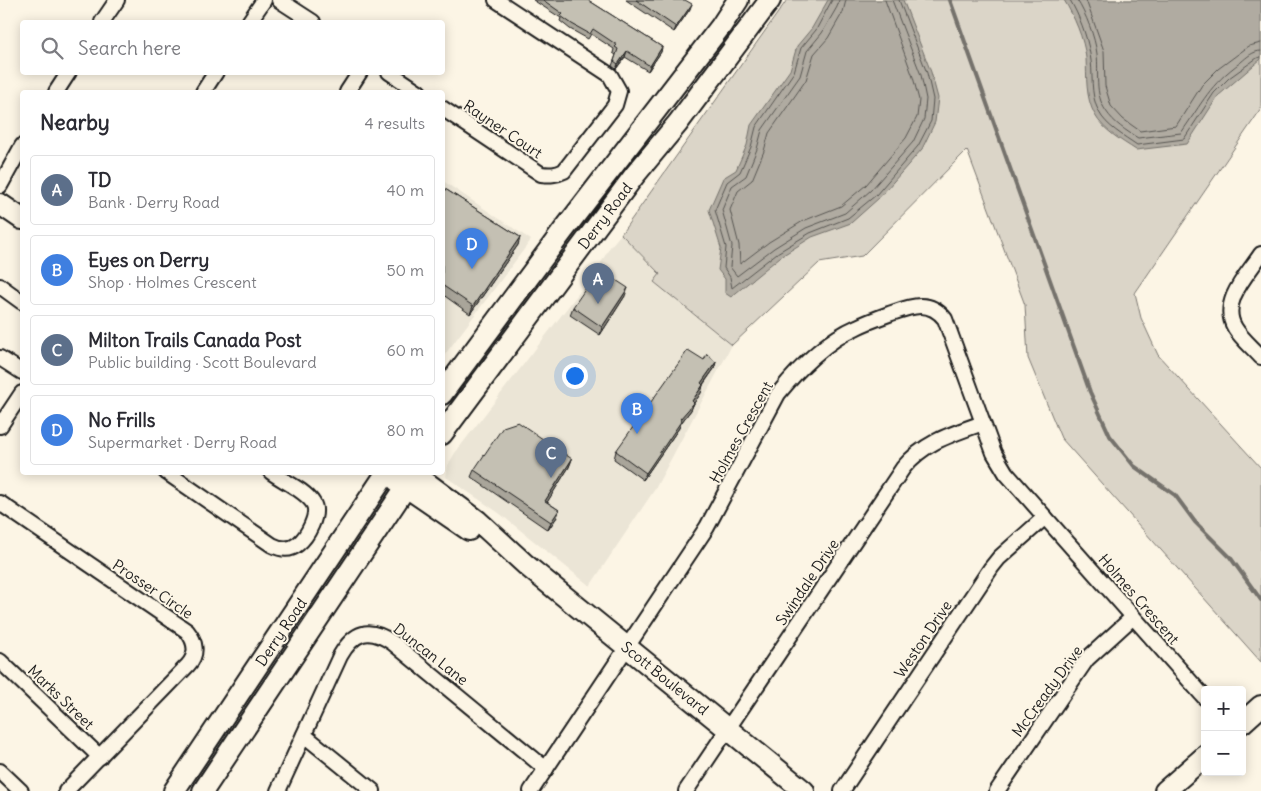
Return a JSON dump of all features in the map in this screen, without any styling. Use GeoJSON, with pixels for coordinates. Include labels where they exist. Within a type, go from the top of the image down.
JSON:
{"type":"FeatureCollection","features":[{"type":"Feature","properties":{"kind":"main road","name":"Derry Road"},"geometry":{"type":"LineString","coordinates":[[445,390],[563,231],[721,26],[738,0]]}},
{"type":"Feature","properties":{"kind":"main road","name":"Derry Road"},"geometry":{"type":"LineString","coordinates":[[445,430],[634,176],[752,27],[770,0]]}},
{"type":"Feature","properties":{"kind":"main road"},"geometry":{"type":"LineString","coordinates":[[0,204],[20,218]]}},
{"type":"Feature","properties":{"kind":"main road","name":"Derry Road"},"geometry":{"type":"LineString","coordinates":[[174,791],[386,475]]}},
{"type":"Feature","properties":{"kind":"main road","name":"Scott Boulevard"},"geometry":{"type":"LineString","coordinates":[[400,475],[412,477],[478,536],[526,566],[804,791]]}},
{"type":"Feature","properties":{"kind":"main road","name":"Derry Road"},"geometry":{"type":"LineString","coordinates":[[203,791],[412,477]]}},
{"type":"Feature","properties":{"kind":"main road"},"geometry":{"type":"LineString","coordinates":[[1246,719],[1261,706]]}},
{"type":"Feature","properties":{"kind":"main road"},"geometry":{"type":"LineString","coordinates":[[1165,791],[1201,760]]}},
{"type":"Feature","properties":{"kind":"street"},"geometry":{"type":"LineString","coordinates":[[103,20],[117,0]]}},
{"type":"Feature","properties":{"kind":"street"},"geometry":{"type":"LineString","coordinates":[[250,20],[264,0]]}},
{"type":"Feature","properties":{"kind":"street"},"geometry":{"type":"LineString","coordinates":[[279,0],[310,20]]}},
{"type":"Feature","properties":{"kind":"street","name":"Rayner Court"},"geometry":{"type":"LineString","coordinates":[[445,110],[541,174],[556,175],[564,171],[615,105],[619,90],[610,75],[496,0]]}},
{"type":"Feature","properties":{"kind":"street"},"geometry":{"type":"LineString","coordinates":[[57,90],[67,75]]}},
{"type":"Feature","properties":{"kind":"street"},"geometry":{"type":"LineString","coordinates":[[204,90],[214,75]]}},
{"type":"Feature","properties":{"kind":"street"},"geometry":{"type":"LineString","coordinates":[[348,90],[358,75]]}},
{"type":"Feature","properties":{"kind":"street"},"geometry":{"type":"LineString","coordinates":[[394,75],[416,90]]}},
{"type":"Feature","properties":{"kind":"street"},"geometry":{"type":"LineString","coordinates":[[0,186],[20,150]]}},
{"type":"Feature","properties":{"kind":"street"},"geometry":{"type":"LineString","coordinates":[[1261,254],[1234,294],[1231,310],[1231,318],[1235,328],[1261,358]]}},
{"type":"Feature","properties":{"kind":"street"},"geometry":{"type":"LineString","coordinates":[[0,286],[20,301]]}},
{"type":"Feature","properties":{"kind":"street","name":"Holmes Crescent"},"geometry":{"type":"LineString","coordinates":[[531,791],[707,527],[778,394],[802,368],[840,337],[856,327],[914,306],[923,305],[936,310],[945,319],[994,453],[1006,473],[1201,694]]}},
{"type":"Feature","properties":{"kind":"street"},"geometry":{"type":"LineString","coordinates":[[0,358],[20,371]]}},
{"type":"Feature","properties":{"kind":"street"},"geometry":{"type":"LineString","coordinates":[[0,426],[20,396]]}},
{"type":"Feature","properties":{"kind":"street","name":"Swindale Drive"},"geometry":{"type":"LineString","coordinates":[[686,791],[909,460],[935,440],[983,423]]}},
{"type":"Feature","properties":{"kind":"street"},"geometry":{"type":"LineString","coordinates":[[170,475],[272,545],[285,549],[299,544],[314,520],[315,506],[309,498],[275,475]]}},
{"type":"Feature","properties":{"kind":"street","name":"Prosser Circle"},"geometry":{"type":"LineString","coordinates":[[0,503],[187,631],[196,649],[192,660],[66,791]]}},
{"type":"Feature","properties":{"kind":"street","name":"Weston Drive"},"geometry":{"type":"LineString","coordinates":[[842,791],[991,568],[999,558],[1045,517]]}},
{"type":"Feature","properties":{"kind":"street","name":"McCready Drive"},"geometry":{"type":"LineString","coordinates":[[997,791],[1087,659],[1133,617]]}},
{"type":"Feature","properties":{"kind":"street","name":"Duncan Lane"},"geometry":{"type":"LineString","coordinates":[[278,791],[344,649],[359,635],[376,634],[393,643],[546,769]]}},
{"type":"Feature","properties":{"kind":"street","name":"Marks Street"},"geometry":{"type":"LineString","coordinates":[[0,661],[100,756]]}},
{"type":"Feature","properties":{"kind":"street"},"geometry":{"type":"LineString","coordinates":[[304,735],[373,791]]}},
{"type":"Feature","properties":{"kind":"street"},"geometry":{"type":"LineString","coordinates":[[0,771],[21,791]]}},
{"type":"Feature","properties":{"kind":"shaded area"},"geometry":{"type":"Polygon","coordinates":[[[787,0],[1261,0],[1261,109],[1135,293],[1141,318],[1158,355],[1261,468],[1261,662],[1061,438],[1028,358],[1025,305],[967,150],[862,256],[819,263],[732,345],[654,282],[660,274],[621,234],[787,0]]]}},
{"type":"Feature","properties":{"kind":"shaded area"},"geometry":{"type":"Polygon","coordinates":[[[445,182],[531,240],[445,354],[445,182]]]}},
{"type":"Feature","properties":{"kind":"shaded area"},"geometry":{"type":"Polygon","coordinates":[[[621,234],[660,274],[654,282],[732,345],[655,489],[590,586],[499,513],[446,477],[448,465],[455,453],[598,268],[610,247],[621,234]]]}},
{"type":"Feature","properties":{"kind":"water"},"geometry":{"type":"Polygon","coordinates":[[[828,0],[903,0],[931,72],[938,98],[935,122],[922,149],[879,198],[851,223],[812,237],[780,257],[731,297],[725,293],[725,279],[718,270],[721,248],[709,210],[723,178],[736,170],[747,145],[751,125],[790,70],[797,46],[812,28],[828,0]]]}},
{"type":"Feature","properties":{"kind":"water"},"geometry":{"type":"Polygon","coordinates":[[[1064,0],[1261,0],[1261,59],[1218,96],[1187,144],[1136,150],[1108,130],[1095,115],[1088,94],[1086,58],[1083,43],[1075,20],[1064,0]]]}},
{"type":"Feature","properties":{"kind":"building"},"geometry":{"type":"Polygon","coordinates":[[[543,0],[588,0],[662,47],[650,66],[627,51],[618,64],[614,61],[618,49],[615,47],[617,45],[593,29],[590,34],[572,24],[561,16],[563,14],[543,0]]]}},
{"type":"Feature","properties":{"kind":"building"},"geometry":{"type":"Polygon","coordinates":[[[636,0],[685,0],[692,4],[676,27],[636,0]]]}},
{"type":"Feature","properties":{"kind":"building"},"geometry":{"type":"Polygon","coordinates":[[[445,189],[520,237],[473,306],[445,287],[445,189]]]}},
{"type":"Feature","properties":{"kind":"building"},"geometry":{"type":"Polygon","coordinates":[[[599,269],[628,288],[602,327],[573,307],[599,269]]]}},
{"type":"Feature","properties":{"kind":"building"},"geometry":{"type":"Polygon","coordinates":[[[688,350],[704,360],[707,354],[716,362],[701,383],[703,385],[692,401],[694,403],[680,419],[682,420],[646,473],[616,451],[688,350]]]}},
{"type":"Feature","properties":{"kind":"building"},"geometry":{"type":"Polygon","coordinates":[[[518,422],[572,459],[545,501],[559,510],[551,522],[474,470],[503,427],[518,422]]]}},
{"type":"Feature","properties":{"kind":"waterway"},"geometry":{"type":"LineString","coordinates":[[950,0],[1090,392],[1110,436],[1134,466],[1175,495],[1195,522],[1230,557],[1261,600]]}},
{"type":"Feature","properties":{"kind":"place","name":"No Frills"},"geometry":{"type":"Point","coordinates":[472,269]}},
{"type":"Feature","properties":{"kind":"place","name":"TD"},"geometry":{"type":"Point","coordinates":[598,304]}},
{"type":"Feature","properties":{"kind":"place","name":"Eyes on Derry"},"geometry":{"type":"Point","coordinates":[637,434]}},
{"type":"Feature","properties":{"kind":"place","name":"Milton Trails Canada Post"},"geometry":{"type":"Point","coordinates":[551,478]}}]}
